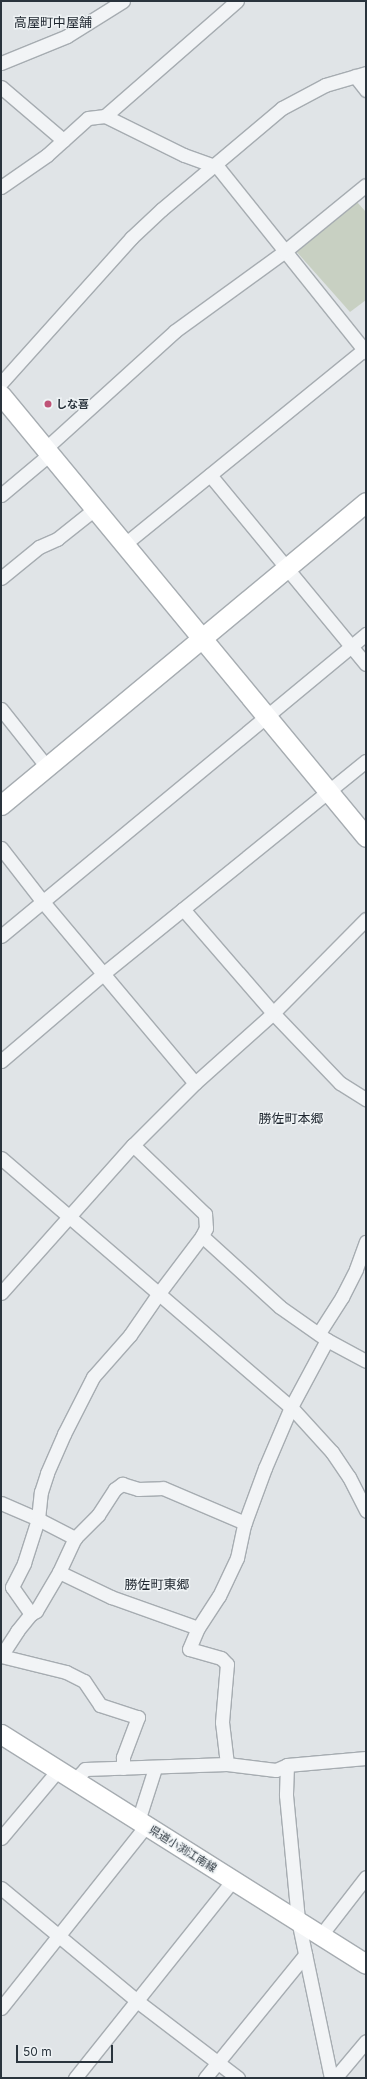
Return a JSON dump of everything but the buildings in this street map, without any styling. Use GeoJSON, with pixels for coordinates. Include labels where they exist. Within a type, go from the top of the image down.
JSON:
{"type":"FeatureCollection","features":[{"type":"Feature","properties":{"kind":"street"},"geometry":{"type":"LineString","coordinates":[[1,63],[67,36],[122,1]]}},
{"type":"Feature","properties":{"kind":"street"},"geometry":{"type":"LineString","coordinates":[[105,116],[237,1]]}},
{"type":"Feature","properties":{"kind":"street"},"geometry":{"type":"LineString","coordinates":[[1,383],[130,238],[162,209],[215,166],[282,108],[325,85],[360,75],[366,90]]}},
{"type":"Feature","properties":{"kind":"street"},"geometry":{"type":"LineString","coordinates":[[1,88],[63,140]]}},
{"type":"Feature","properties":{"kind":"street"},"geometry":{"type":"LineString","coordinates":[[1,187],[47,155],[88,118],[105,116],[184,155],[215,166],[286,251],[365,350],[126,544]]}},
{"type":"Feature","properties":{"kind":"street"},"geometry":{"type":"LineString","coordinates":[[1,495],[175,331],[286,251],[364,191]]}},
{"type":"Feature","properties":{"kind":"street"},"geometry":{"type":"LineString","coordinates":[[1,395],[126,544],[366,836]]}},
{"type":"Feature","properties":{"kind":"street"},"geometry":{"type":"LineString","coordinates":[[210,475],[366,664]]}},
{"type":"Feature","properties":{"kind":"street"},"geometry":{"type":"LineString","coordinates":[[1,805],[366,502]]}},
{"type":"Feature","properties":{"kind":"street"},"geometry":{"type":"LineString","coordinates":[[1,578],[39,547],[56,539],[96,508]]}},
{"type":"Feature","properties":{"kind":"street"},"geometry":{"type":"LineString","coordinates":[[1,936],[266,715],[366,634]]}},
{"type":"Feature","properties":{"kind":"street"},"geometry":{"type":"LineString","coordinates":[[1,709],[47,767]]}},
{"type":"Feature","properties":{"kind":"street"},"geometry":{"type":"LineString","coordinates":[[1,1061],[104,973],[366,761]]}},
{"type":"Feature","properties":{"kind":"street"},"geometry":{"type":"LineString","coordinates":[[1,848],[43,902],[195,1083]]}},
{"type":"Feature","properties":{"kind":"street"},"geometry":{"type":"LineString","coordinates":[[182,909],[273,1013],[340,1083],[366,1099]]}},
{"type":"Feature","properties":{"kind":"street"},"geometry":{"type":"LineString","coordinates":[[1,1292],[70,1217],[133,1145],[195,1083],[273,1013],[366,919]]}},
{"type":"Feature","properties":{"kind":"street"},"geometry":{"type":"LineString","coordinates":[[31,1614],[12,1587],[24,1563],[38,1518],[41,1492],[48,1473],[93,1377],[130,1335],[159,1293],[202,1236],[206,1228],[205,1214],[133,1145]]}},
{"type":"Feature","properties":{"kind":"street"},"geometry":{"type":"LineString","coordinates":[[3,1164],[70,1217],[291,1407],[332,1452],[349,1477],[366,1511]]}},
{"type":"Feature","properties":{"kind":"street"},"geometry":{"type":"LineString","coordinates":[[202,1236],[280,1307],[323,1336],[366,1361]]}},
{"type":"Feature","properties":{"kind":"street"},"geometry":{"type":"LineString","coordinates":[[227,1764],[222,1722],[227,1664],[221,1658],[189,1649],[198,1628],[219,1596],[237,1558],[245,1523],[265,1468],[323,1336],[356,1269],[366,1242]]}},
{"type":"Feature","properties":{"kind":"street"},"geometry":{"type":"LineString","coordinates":[[123,1768],[122,1757],[138,1717],[100,1705],[84,1681],[66,1672],[1,1656],[31,1614],[36,1611],[59,1572],[74,1538],[98,1514],[115,1489],[122,1484],[138,1489],[162,1488],[245,1523]]}},
{"type":"Feature","properties":{"kind":"street"},"geometry":{"type":"LineString","coordinates":[[1,1503],[38,1518],[74,1538]]}},
{"type":"Feature","properties":{"kind":"street"},"geometry":{"type":"LineString","coordinates":[[59,1572],[111,1597],[198,1628]]}},
{"type":"Feature","properties":{"kind":"street","name":"県道小渕江南線"},"geometry":{"type":"LineString","coordinates":[[1,1734],[366,1964]]}},
{"type":"Feature","properties":{"kind":"street"},"geometry":{"type":"LineString","coordinates":[[74,1781],[85,1769],[155,1768],[227,1764],[276,1770],[287,1765],[366,1758]]}},
{"type":"Feature","properties":{"kind":"street"},"geometry":{"type":"LineString","coordinates":[[287,1765],[286,1795],[298,1920],[331,2078]]}},
{"type":"Feature","properties":{"kind":"street"},"geometry":{"type":"LineString","coordinates":[[1,2008],[58,1936],[142,1824],[155,1768]]}},
{"type":"Feature","properties":{"kind":"street"},"geometry":{"type":"LineString","coordinates":[[1,1838],[58,1770]]}},
{"type":"Feature","properties":{"kind":"street"},"geometry":{"type":"LineString","coordinates":[[321,1935],[366,1877]]}},
{"type":"Feature","properties":{"kind":"street"},"geometry":{"type":"LineString","coordinates":[[75,2078],[233,1880]]}},
{"type":"Feature","properties":{"kind":"street"},"geometry":{"type":"LineString","coordinates":[[1,1888],[137,2001],[238,2078]]}},
{"type":"Feature","properties":{"kind":"street"},"geometry":{"type":"LineString","coordinates":[[205,2078],[305,1955]]}},
{"type":"Feature","properties":{"kind":"street"},"geometry":{"type":"LineString","coordinates":[[335,2078],[366,2041]]}},
{"type":"Feature","properties":{"kind":"shaded area"},"geometry":{"type":"Polygon","coordinates":[[[357,202],[366,212],[366,300],[350,312],[295,250],[357,202]]]}},
{"type":"Feature","properties":{"kind":"place","name":"しな喜"},"geometry":{"type":"Point","coordinates":[48,404]}},
{"type":"Feature","properties":{"kind":"district","name":"高屋町中屋舗"},"geometry":{"type":"Point","coordinates":[53,22]}},
{"type":"Feature","properties":{"kind":"district","name":"勝佐町本郷"},"geometry":{"type":"Point","coordinates":[291,1118]}},
{"type":"Feature","properties":{"kind":"district","name":"勝佐町東郷"},"geometry":{"type":"Point","coordinates":[157,1584]}}]}
